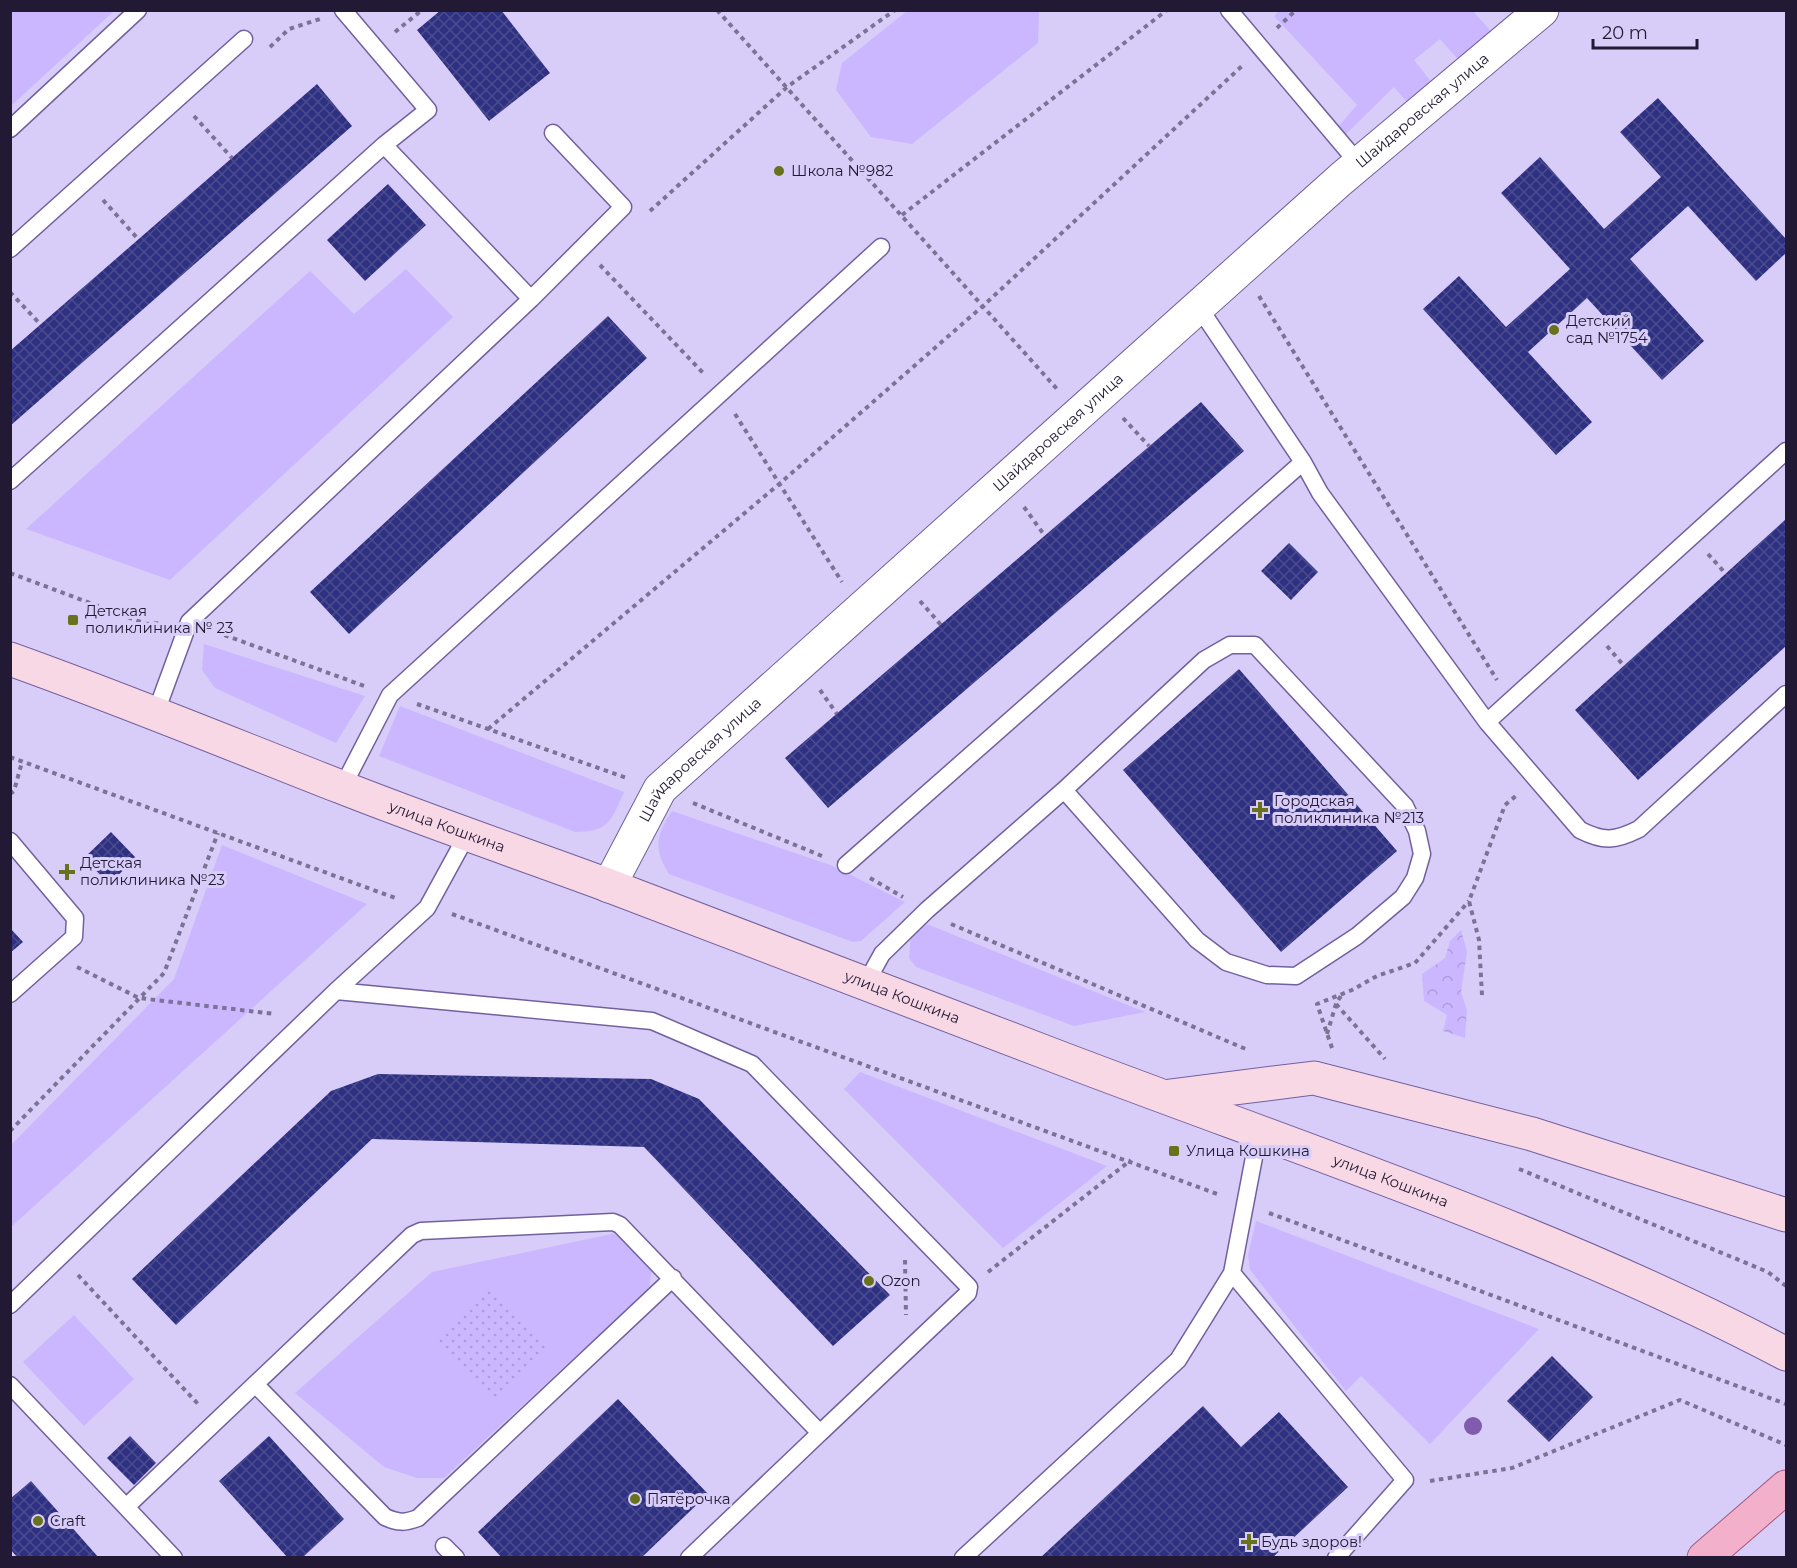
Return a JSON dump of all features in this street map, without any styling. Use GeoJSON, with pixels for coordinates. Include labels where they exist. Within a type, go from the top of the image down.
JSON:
{"type":"FeatureCollection","features":[{"type":"Feature","properties":{"kind":"main road","name":"улица Кошкина"},"geometry":{"type":"LineString","coordinates":[[10,659],[156,712],[342,788],[468,833],[1545,1240],[1713,1315],[1786,1354]]}},
{"type":"Feature","properties":{"kind":"main road"},"geometry":{"type":"LineString","coordinates":[[1162,1097],[1314,1078],[1532,1134],[1786,1215]]}},
{"type":"Feature","properties":{"kind":"main road"},"geometry":{"type":"LineString","coordinates":[[1704,1557],[1786,1487]]}},
{"type":"Feature","properties":{"kind":"street","name":"Шайдаровская улица"},"geometry":{"type":"LineString","coordinates":[[609,886],[660,789],[1241,268],[1359,164],[1542,10]]}},
{"type":"Feature","properties":{"kind":"lane"},"geometry":{"type":"LineString","coordinates":[[10,129],[138,10]]}},
{"type":"Feature","properties":{"kind":"lane"},"geometry":{"type":"LineString","coordinates":[[10,480],[384,144],[428,110],[343,10]]}},
{"type":"Feature","properties":{"kind":"lane"},"geometry":{"type":"LineString","coordinates":[[1229,10],[1359,164]]}},
{"type":"Feature","properties":{"kind":"lane"},"geometry":{"type":"LineString","coordinates":[[10,249],[244,39]]}},
{"type":"Feature","properties":{"kind":"lane"},"geometry":{"type":"LineString","coordinates":[[156,712],[189,622],[531,299],[623,207],[553,134]]}},
{"type":"Feature","properties":{"kind":"lane"},"geometry":{"type":"LineString","coordinates":[[384,144],[531,299]]}},
{"type":"Feature","properties":{"kind":"lane"},"geometry":{"type":"LineString","coordinates":[[342,788],[390,695],[881,247]]}},
{"type":"Feature","properties":{"kind":"lane"},"geometry":{"type":"LineString","coordinates":[[1198,306],[1303,462],[1320,493],[1487,722],[1580,830],[1598,839],[1620,839],[1639,830],[1786,694]]}},
{"type":"Feature","properties":{"kind":"lane"},"geometry":{"type":"LineString","coordinates":[[1487,722],[1786,451]]}},
{"type":"Feature","properties":{"kind":"lane"},"geometry":{"type":"LineString","coordinates":[[846,865],[1303,462]]}},
{"type":"Feature","properties":{"kind":"lane"},"geometry":{"type":"LineString","coordinates":[[866,983],[882,954],[927,910],[1064,790],[1204,660],[1230,645],[1255,645],[1405,806],[1417,831],[1422,854],[1415,878],[1403,897],[1357,936],[1296,976],[1267,975],[1226,962],[1197,940],[1064,790]]}},
{"type":"Feature","properties":{"kind":"lane"},"geometry":{"type":"LineString","coordinates":[[10,1305],[336,991],[427,908],[468,833]]}},
{"type":"Feature","properties":{"kind":"lane"},"geometry":{"type":"LineString","coordinates":[[10,841],[75,918],[74,937],[10,994]]}},
{"type":"Feature","properties":{"kind":"lane"},"geometry":{"type":"LineString","coordinates":[[336,991],[652,1021],[752,1064],[969,1287],[968,1293],[689,1557]]}},
{"type":"Feature","properties":{"kind":"lane"},"geometry":{"type":"LineString","coordinates":[[963,1557],[1178,1360],[1232,1273],[1259,1131]]}},
{"type":"Feature","properties":{"kind":"lane"},"geometry":{"type":"LineString","coordinates":[[126,1507],[412,1235],[422,1231],[613,1222],[620,1224],[820,1433]]}},
{"type":"Feature","properties":{"kind":"lane"},"geometry":{"type":"LineString","coordinates":[[1232,1273],[1405,1479],[1336,1557]]}},
{"type":"Feature","properties":{"kind":"lane"},"geometry":{"type":"LineString","coordinates":[[255,1383],[385,1517],[396,1522],[407,1523],[418,1518],[673,1278]]}},
{"type":"Feature","properties":{"kind":"lane"},"geometry":{"type":"LineString","coordinates":[[10,1384],[174,1557]]}},
{"type":"Feature","properties":{"kind":"path"},"geometry":{"type":"LineString","coordinates":[[375,47],[422,10]]}},
{"type":"Feature","properties":{"kind":"path"},"geometry":{"type":"LineString","coordinates":[[717,10],[984,305],[1079,414]]}},
{"type":"Feature","properties":{"kind":"path"},"geometry":{"type":"LineString","coordinates":[[902,215],[1167,10]]}},
{"type":"Feature","properties":{"kind":"path"},"geometry":{"type":"LineString","coordinates":[[488,729],[778,485],[984,305],[1250,58],[1259,46],[1296,10]]}},
{"type":"Feature","properties":{"kind":"path"},"geometry":{"type":"LineString","coordinates":[[623,207],[648,212],[788,87],[895,11]]}},
{"type":"Feature","properties":{"kind":"path"},"geometry":{"type":"LineString","coordinates":[[178,98],[232,158]]}},
{"type":"Feature","properties":{"kind":"path"},"geometry":{"type":"LineString","coordinates":[[86,181],[139,240]]}},
{"type":"Feature","properties":{"kind":"path"},"geometry":{"type":"LineString","coordinates":[[1241,268],[1510,701]]}},
{"type":"Feature","properties":{"kind":"path"},"geometry":{"type":"LineString","coordinates":[[10,292],[41,325]]}},
{"type":"Feature","properties":{"kind":"path"},"geometry":{"type":"LineString","coordinates":[[10,757],[1131,1160],[1245,1205],[1786,1404]]}},
{"type":"Feature","properties":{"kind":"path"},"geometry":{"type":"LineString","coordinates":[[10,794],[14,790],[22,762]]}},
{"type":"Feature","properties":{"kind":"path"},"geometry":{"type":"LineString","coordinates":[[1332,1048],[1317,1004],[1377,976],[1415,963],[1469,901],[1505,806],[1535,778]]}},
{"type":"Feature","properties":{"kind":"path"},"geometry":{"type":"LineString","coordinates":[[10,1131],[164,973],[218,833]]}},
{"type":"Feature","properties":{"kind":"path"},"geometry":{"type":"LineString","coordinates":[[1469,901],[1479,940],[1482,995]]}},
{"type":"Feature","properties":{"kind":"path"},"geometry":{"type":"LineString","coordinates":[[53,956],[139,998],[308,1018]]}},
{"type":"Feature","properties":{"kind":"path"},"geometry":{"type":"LineString","coordinates":[[1327,1035],[1336,1004],[1342,994]]}},
{"type":"Feature","properties":{"kind":"path"},"geometry":{"type":"LineString","coordinates":[[1336,1004],[1389,1064]]}},
{"type":"Feature","properties":{"kind":"path"},"geometry":{"type":"LineString","coordinates":[[969,1287],[1131,1160]]}},
{"type":"Feature","properties":{"kind":"path"},"geometry":{"type":"LineString","coordinates":[[1518,1168],[1768,1272],[1786,1286]]}},
{"type":"Feature","properties":{"kind":"path"},"geometry":{"type":"LineString","coordinates":[[904,1221],[906,1318]]}},
{"type":"Feature","properties":{"kind":"path"},"geometry":{"type":"LineString","coordinates":[[61,1257],[214,1422]]}},
{"type":"Feature","properties":{"kind":"path"},"geometry":{"type":"LineString","coordinates":[[1405,1479],[1431,1481],[1512,1468],[1680,1400],[1786,1445]]}},
{"type":"Feature","properties":{"kind":"green space"},"geometry":{"type":"Polygon","coordinates":[[[11,10],[114,10],[114,11],[11,106],[11,10]]]}},
{"type":"Feature","properties":{"kind":"green space"},"geometry":{"type":"Polygon","coordinates":[[[1280,10],[1473,11],[1503,45],[1470,73],[1440,39],[1414,60],[1442,95],[1416,113],[1394,87],[1345,135],[1338,127],[1357,105],[1274,16],[1280,10]]]}},
{"type":"Feature","properties":{"kind":"green space"},"geometry":{"type":"Polygon","coordinates":[[[907,11],[1039,11],[1038,43],[912,144],[871,137],[836,90],[842,63],[907,11]]]}},
{"type":"Feature","properties":{"kind":"green space"},"geometry":{"type":"Polygon","coordinates":[[[406,269],[453,317],[170,580],[26,529],[310,271],[354,314],[406,269]]]}},
{"type":"Feature","properties":{"kind":"green space"},"geometry":{"type":"Polygon","coordinates":[[[204,644],[365,696],[336,743],[215,688],[202,670],[204,644]]]}},
{"type":"Feature","properties":{"kind":"green space"},"geometry":{"type":"Polygon","coordinates":[[[400,706],[624,792],[607,823],[595,830],[575,832],[379,756],[400,706]]]}},
{"type":"Feature","properties":{"kind":"green space"},"geometry":{"type":"Polygon","coordinates":[[[672,811],[833,866],[905,902],[861,941],[853,942],[669,874],[660,857],[658,842],[672,811]]]}},
{"type":"Feature","properties":{"kind":"green space"},"geometry":{"type":"Polygon","coordinates":[[[222,845],[367,904],[11,1227],[11,1145],[174,979],[222,845]]]}},
{"type":"Feature","properties":{"kind":"green space"},"geometry":{"type":"Polygon","coordinates":[[[927,924],[1145,1012],[1074,1026],[916,967],[909,958],[911,935],[927,924]]]}},
{"type":"Feature","properties":{"kind":"green space"},"geometry":{"type":"Polygon","coordinates":[[[1461,930],[1467,952],[1461,992],[1467,1010],[1465,1038],[1443,1031],[1447,1015],[1424,1001],[1422,974],[1445,958],[1450,941],[1461,930]]]}},
{"type":"Feature","properties":{"kind":"green space"},"geometry":{"type":"Polygon","coordinates":[[[860,1072],[1107,1166],[1003,1248],[844,1089],[860,1072]]]}},
{"type":"Feature","properties":{"kind":"green space"},"geometry":{"type":"Polygon","coordinates":[[[1256,1221],[1539,1329],[1430,1444],[1361,1376],[1346,1391],[1250,1270],[1248,1255],[1256,1221]]]}},
{"type":"Feature","properties":{"kind":"green space"},"geometry":{"type":"Polygon","coordinates":[[[621,1232],[652,1269],[649,1288],[444,1478],[417,1478],[384,1467],[295,1393],[432,1272],[621,1232]]]}},
{"type":"Feature","properties":{"kind":"green space"},"geometry":{"type":"Polygon","coordinates":[[[490,1289],[548,1349],[493,1403],[434,1342],[490,1289]]]}},
{"type":"Feature","properties":{"kind":"green space"},"geometry":{"type":"Polygon","coordinates":[[[74,1315],[134,1379],[84,1426],[23,1362],[74,1315]]]}},
{"type":"Feature","properties":{"kind":"building"},"geometry":{"type":"Polygon","coordinates":[[[441,10],[501,10],[550,73],[489,121],[417,30],[441,10]]]}},
{"type":"Feature","properties":{"kind":"building"},"geometry":{"type":"Polygon","coordinates":[[[317,84],[352,126],[10,426],[10,351],[317,84]]]}},
{"type":"Feature","properties":{"kind":"building"},"geometry":{"type":"Polygon","coordinates":[[[1658,98],[1786,239],[1786,253],[1756,281],[1688,206],[1630,259],[1704,341],[1662,380],[1587,298],[1528,352],[1592,422],[1556,455],[1423,309],[1459,276],[1506,327],[1570,269],[1501,193],[1540,157],[1604,229],[1661,177],[1620,132],[1658,98]]]}},
{"type":"Feature","properties":{"kind":"building"},"geometry":{"type":"Polygon","coordinates":[[[388,184],[426,225],[365,281],[327,240],[388,184]]]}},
{"type":"Feature","properties":{"kind":"building"},"geometry":{"type":"Polygon","coordinates":[[[608,316],[647,358],[349,634],[310,592],[608,316]]]}},
{"type":"Feature","properties":{"kind":"building"},"geometry":{"type":"Polygon","coordinates":[[[1201,402],[1244,451],[828,808],[785,758],[1201,402]]]}},
{"type":"Feature","properties":{"kind":"building"},"geometry":{"type":"Polygon","coordinates":[[[1786,519],[1786,646],[1638,780],[1575,710],[1786,519]]]}},
{"type":"Feature","properties":{"kind":"building"},"geometry":{"type":"Polygon","coordinates":[[[1289,543],[1318,572],[1291,600],[1261,571],[1289,543]]]}},
{"type":"Feature","properties":{"kind":"building","name":"Городская поликлиника №213"},"geometry":{"type":"Polygon","coordinates":[[[1239,669],[1397,851],[1281,952],[1123,770],[1239,669]]]}},
{"type":"Feature","properties":{"kind":"building"},"geometry":{"type":"Polygon","coordinates":[[[111,832],[136,858],[109,884],[84,858],[111,832]]]}},
{"type":"Feature","properties":{"kind":"building"},"geometry":{"type":"Polygon","coordinates":[[[10,928],[23,942],[10,953],[10,928]]]}},
{"type":"Feature","properties":{"kind":"building"},"geometry":{"type":"Polygon","coordinates":[[[378,1074],[651,1079],[699,1099],[890,1295],[833,1346],[644,1147],[372,1139],[176,1325],[132,1279],[331,1091],[378,1074]]]}},
{"type":"Feature","properties":{"kind":"building"},"geometry":{"type":"Polygon","coordinates":[[[1552,1356],[1593,1397],[1549,1442],[1507,1401],[1552,1356]]]}},
{"type":"Feature","properties":{"kind":"building"},"geometry":{"type":"Polygon","coordinates":[[[618,1399],[708,1494],[641,1558],[502,1558],[478,1532],[618,1399]]]}},
{"type":"Feature","properties":{"kind":"building"},"geometry":{"type":"Polygon","coordinates":[[[1203,1406],[1241,1447],[1279,1412],[1348,1487],[1272,1558],[1040,1558],[1203,1406]]]}},
{"type":"Feature","properties":{"kind":"building"},"geometry":{"type":"Polygon","coordinates":[[[130,1436],[156,1463],[134,1485],[107,1458],[130,1436]]]}},
{"type":"Feature","properties":{"kind":"building"},"geometry":{"type":"Polygon","coordinates":[[[269,1436],[344,1519],[302,1558],[288,1558],[219,1481],[269,1436]]]}},
{"type":"Feature","properties":{"kind":"building"},"geometry":{"type":"Polygon","coordinates":[[[31,1481],[99,1558],[18,1558],[10,1549],[10,1499],[31,1481]]]}},
{"type":"Feature","properties":{"kind":"place","name":"Школа №982"},"geometry":{"type":"Point","coordinates":[779,171]}},
{"type":"Feature","properties":{"kind":"place","name":"Детский сад №1754"},"geometry":{"type":"Point","coordinates":[1554,330]}},
{"type":"Feature","properties":{"kind":"place","name":"Детская поликлиника № 23"},"geometry":{"type":"Point","coordinates":[73,620]}},
{"type":"Feature","properties":{"kind":"place","name":"Городская поликлиника №213"},"geometry":{"type":"Point","coordinates":[1260,810]}},
{"type":"Feature","properties":{"kind":"place","name":"Детская поликлиника №23"},"geometry":{"type":"Point","coordinates":[67,872]}},
{"type":"Feature","properties":{"kind":"place","name":"Улица Кошкина"},"geometry":{"type":"Point","coordinates":[1174,1151]}},
{"type":"Feature","properties":{"kind":"place","name":"Ozon"},"geometry":{"type":"Point","coordinates":[869,1281]}},
{"type":"Feature","properties":{"kind":"place","name":"Пятёрочка"},"geometry":{"type":"Point","coordinates":[635,1499]}},
{"type":"Feature","properties":{"kind":"place","name":"Craft"},"geometry":{"type":"Point","coordinates":[38,1521]}},
{"type":"Feature","properties":{"kind":"place","name":"Будь здоров!"},"geometry":{"type":"Point","coordinates":[1249,1542]}}]}
